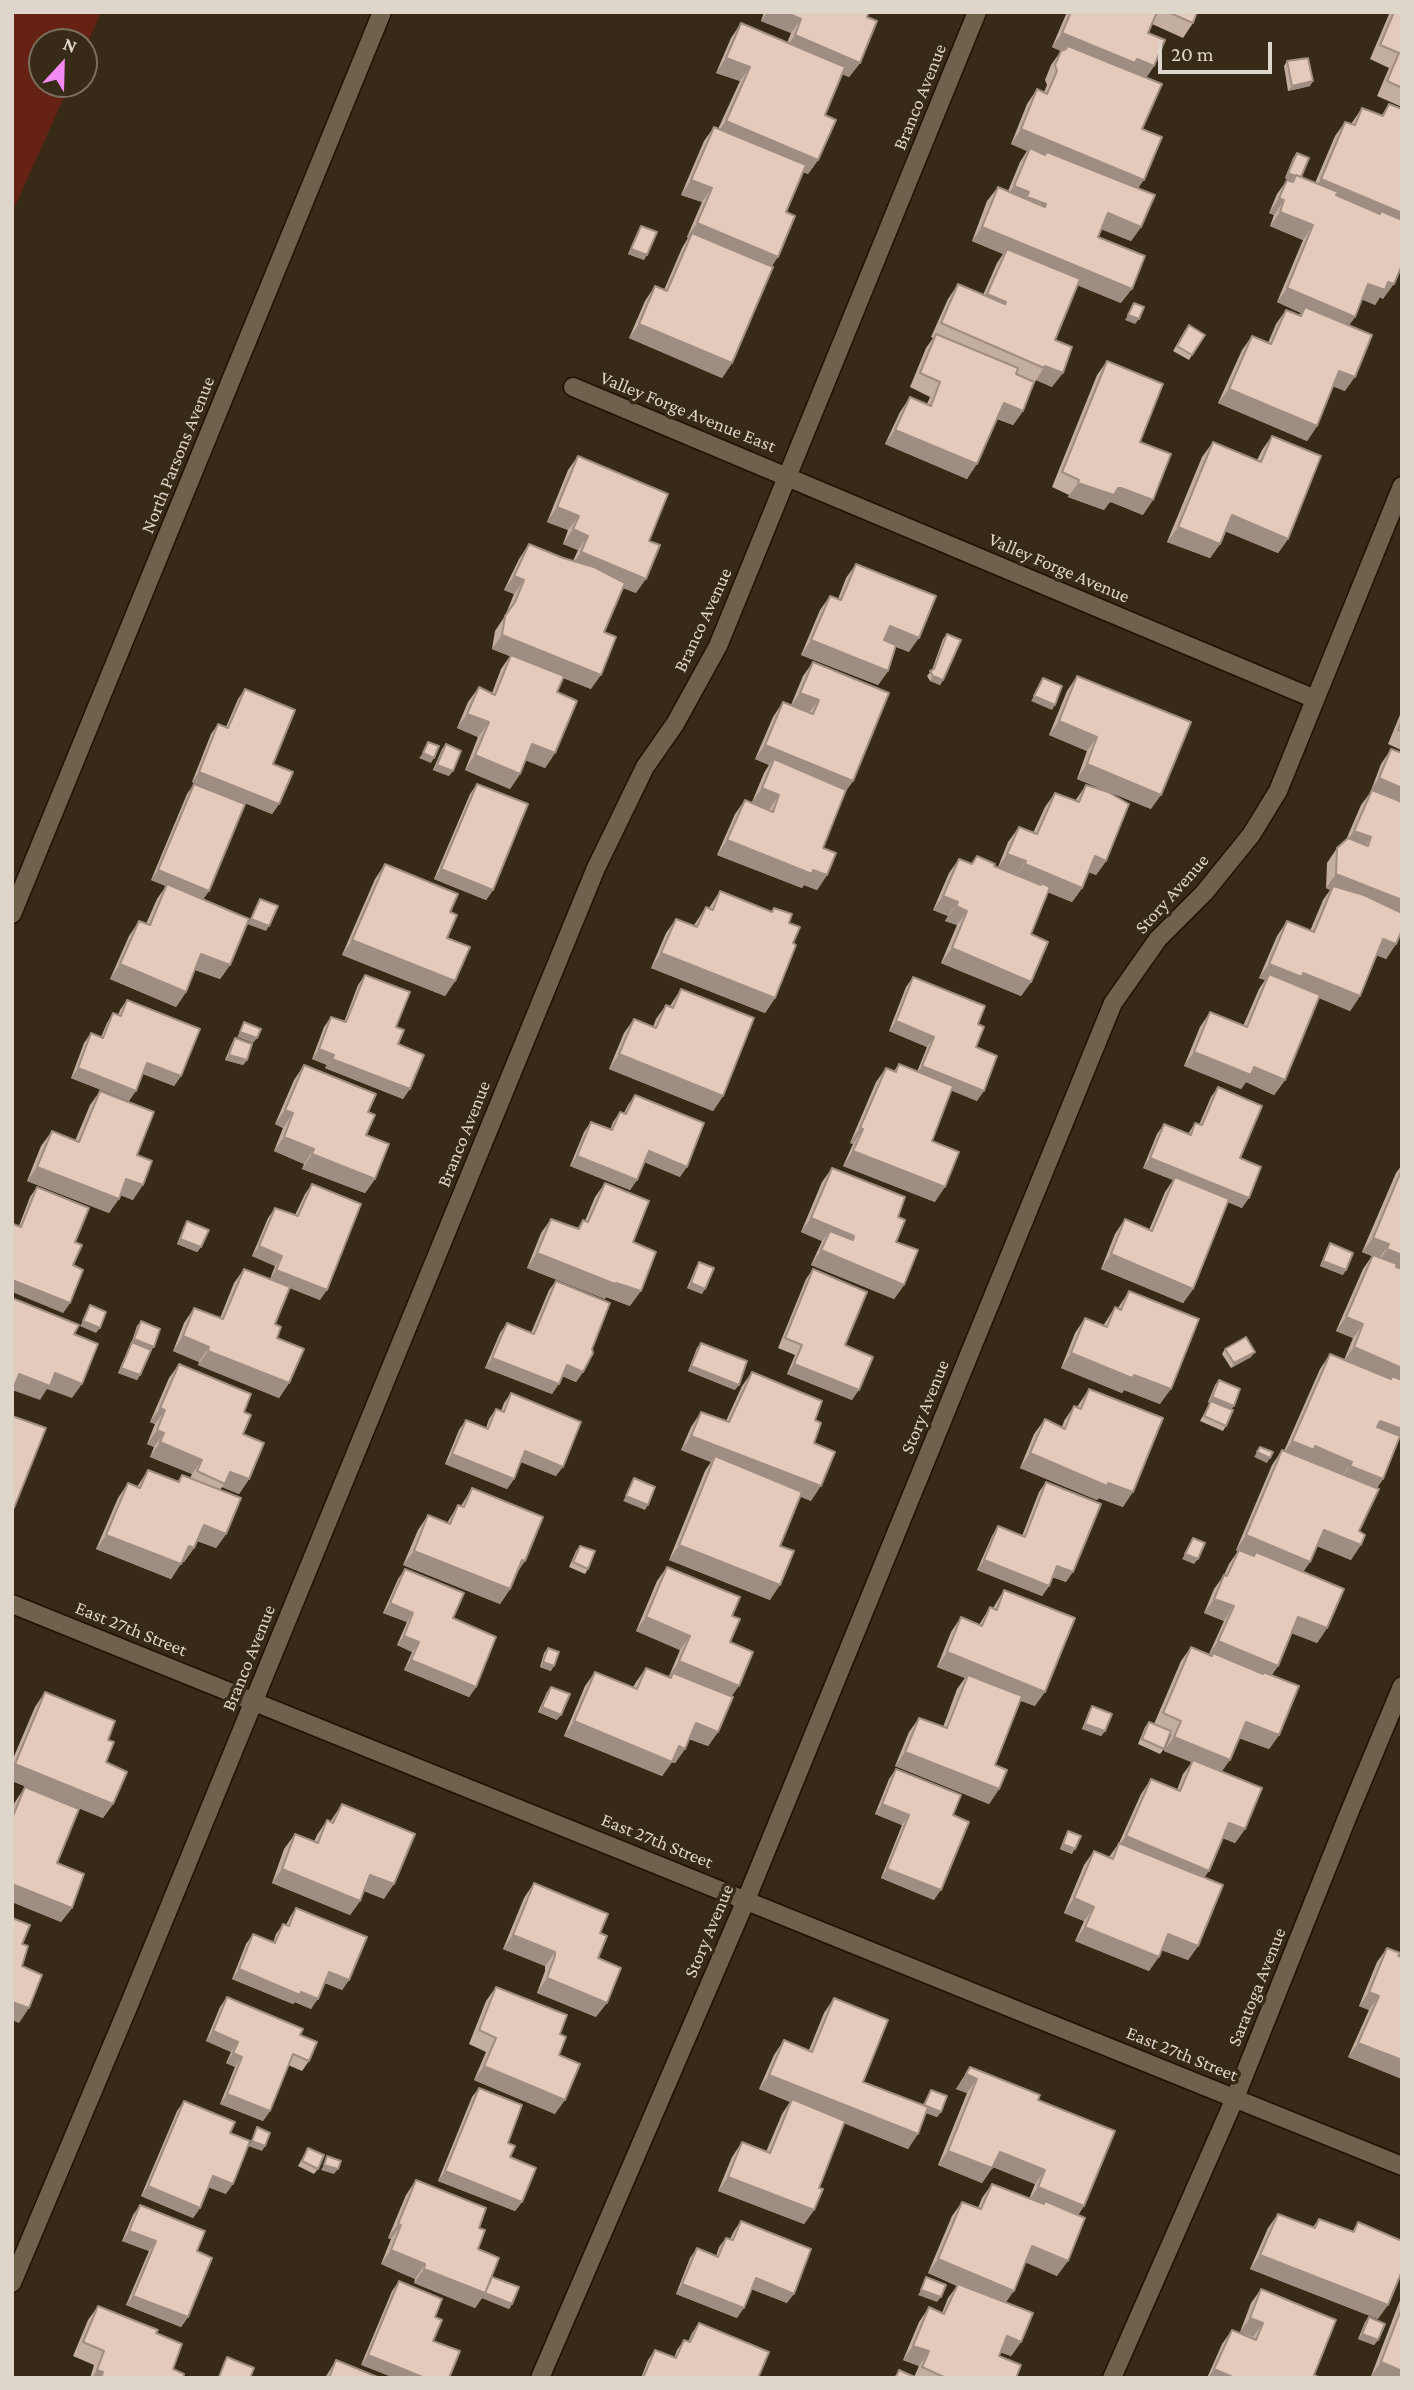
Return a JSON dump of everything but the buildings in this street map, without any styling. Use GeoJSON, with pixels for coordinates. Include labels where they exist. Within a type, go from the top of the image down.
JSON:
{"type":"FeatureCollection","features":[{"type":"Feature","properties":{"kind":"street","name":"North Parsons Avenue"},"geometry":{"type":"LineString","coordinates":[[12,914],[382,12]]}},
{"type":"Feature","properties":{"kind":"street","name":"Branco Avenue"},"geometry":{"type":"LineString","coordinates":[[12,2283],[596,868],[645,767],[675,724],[718,646],[977,12]]}},
{"type":"Feature","properties":{"kind":"street","name":"Valley Forge Avenue East"},"geometry":{"type":"LineString","coordinates":[[573,387],[787,476]]}},
{"type":"Feature","properties":{"kind":"street","name":"Valley Forge Avenue"},"geometry":{"type":"LineString","coordinates":[[787,476],[1315,699]]}},
{"type":"Feature","properties":{"kind":"street","name":"Story Avenue"},"geometry":{"type":"LineString","coordinates":[[540,2378],[746,1900],[1112,1003],[1158,939],[1204,893],[1251,835],[1278,791],[1402,486]]}},
{"type":"Feature","properties":{"kind":"street","name":"East 27th Street"},"geometry":{"type":"LineString","coordinates":[[12,1604],[1402,2166]]}},
{"type":"Feature","properties":{"kind":"street","name":"Saratoga Avenue"},"geometry":{"type":"LineString","coordinates":[[1112,2378],[1235,2098],[1343,1825],[1402,1686]]}},
{"type":"Feature","properties":{"kind":"shaded area"},"geometry":{"type":"Polygon","coordinates":[[[12,12],[101,12],[94,28],[28,28],[28,98],[64,98],[12,213],[12,12]]]}}]}
